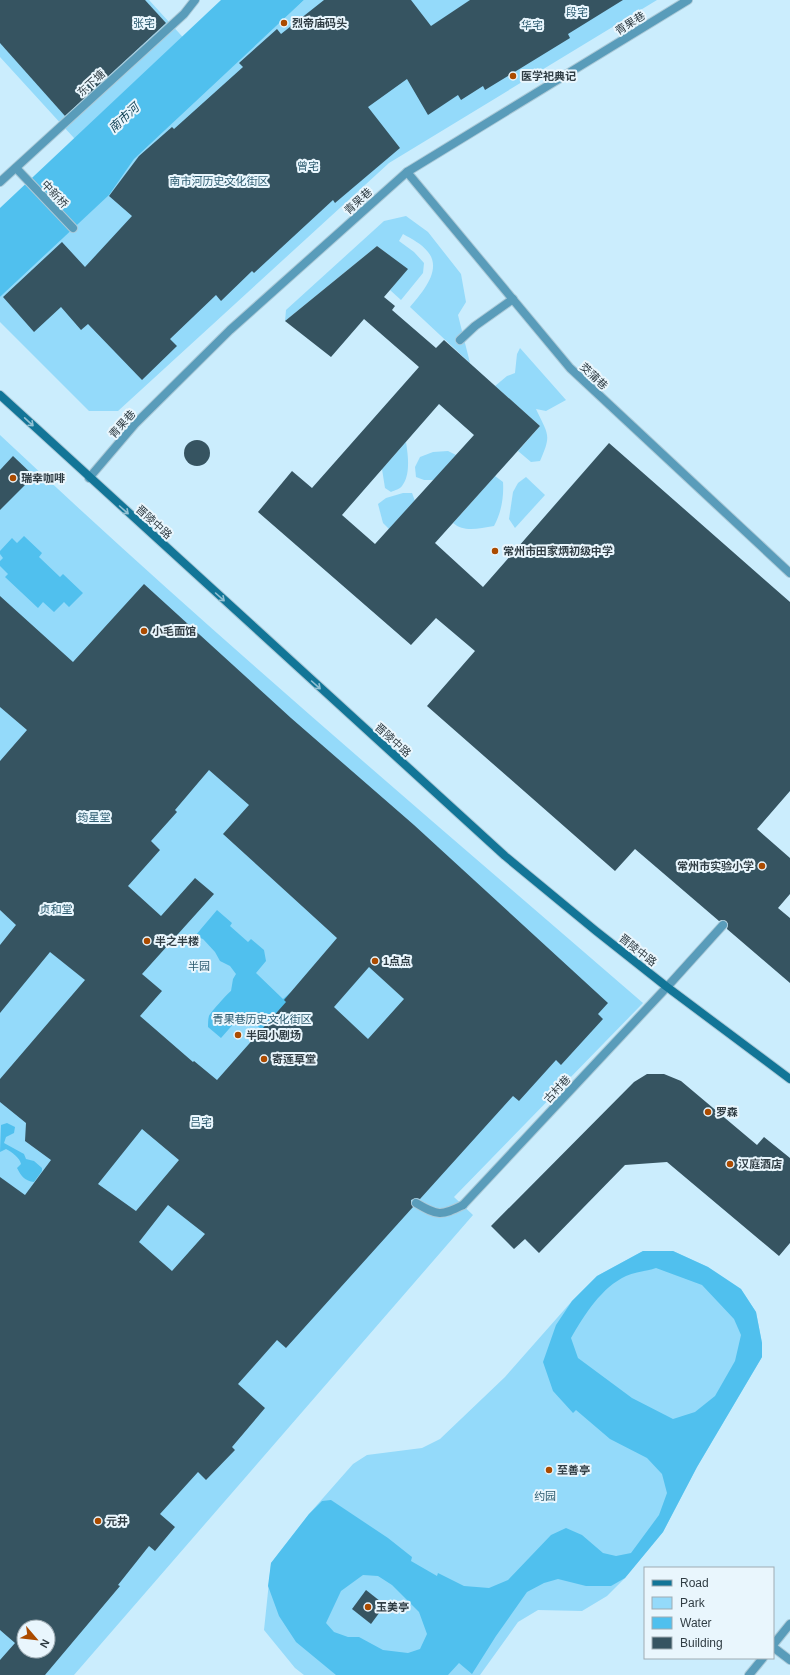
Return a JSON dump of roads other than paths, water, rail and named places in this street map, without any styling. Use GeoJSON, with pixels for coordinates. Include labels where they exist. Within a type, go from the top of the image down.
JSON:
{"type":"FeatureCollection","features":[{"type":"Feature","properties":{"kind":"main road","name":"晋陵中路"},"geometry":{"type":"LineString","coordinates":[[0,395],[89,478],[505,856],[667,987],[790,1079]]}},
{"type":"Feature","properties":{"kind":"street","name":"东下塘"},"geometry":{"type":"LineString","coordinates":[[0,182],[184,14],[195,0]]}},
{"type":"Feature","properties":{"kind":"street","name":"青果巷"},"geometry":{"type":"LineString","coordinates":[[89,478],[135,424],[230,330],[407,172],[688,0]]}},
{"type":"Feature","properties":{"kind":"street","name":"中新桥"},"geometry":{"type":"LineString","coordinates":[[16,168],[73,228]]}},
{"type":"Feature","properties":{"kind":"street","name":"茭蒲巷"},"geometry":{"type":"LineString","coordinates":[[407,172],[570,368],[790,573]]}},
{"type":"Feature","properties":{"kind":"street"},"geometry":{"type":"LineString","coordinates":[[460,340],[475,326],[513,299]]}},
{"type":"Feature","properties":{"kind":"street","name":"古村巷"},"geometry":{"type":"LineString","coordinates":[[416,1203],[432,1212],[446,1213],[463,1205],[723,925]]}},
{"type":"Feature","properties":{"kind":"street"},"geometry":{"type":"LineString","coordinates":[[774,1645],[790,1624]]}},
{"type":"Feature","properties":{"kind":"street"},"geometry":{"type":"LineString","coordinates":[[774,1647],[790,1660]]}},
{"type":"Feature","properties":{"kind":"street"},"geometry":{"type":"LineString","coordinates":[[749,1675],[762,1659]]}},
{"type":"Feature","properties":{"kind":"water","name":"南市河"},"geometry":{"type":"Polygon","coordinates":[[[221,0],[304,0],[134,159],[109,195],[0,297],[0,208],[221,0]]]}},
{"type":"Feature","properties":{"kind":"water"},"geometry":{"type":"Polygon","coordinates":[[[24,536],[42,553],[39,557],[60,577],[63,574],[83,593],[69,607],[64,602],[54,612],[43,602],[38,608],[5,577],[8,574],[0,566],[0,561],[3,558],[0,551],[12,538],[17,543],[24,536]]]}},
{"type":"Feature","properties":{"kind":"water"},"geometry":{"type":"Polygon","coordinates":[[[217,910],[232,923],[230,926],[248,942],[251,939],[264,950],[266,961],[256,973],[283,999],[290,993],[309,1012],[262,1030],[243,1013],[221,1038],[208,1027],[209,1016],[231,991],[233,979],[236,974],[230,966],[220,961],[215,952],[203,939],[195,936],[217,910]]]}},
{"type":"Feature","properties":{"kind":"water"},"geometry":{"type":"Polygon","coordinates":[[[7,1123],[15,1127],[14,1133],[6,1137],[4,1143],[24,1154],[26,1159],[34,1161],[42,1168],[42,1171],[34,1182],[24,1178],[20,1173],[17,1168],[21,1164],[15,1155],[6,1149],[0,1152],[1,1125],[7,1123]]]}},
{"type":"Feature","properties":{"kind":"water"},"geometry":{"type":"Polygon","coordinates":[[[643,1251],[673,1251],[708,1267],[741,1289],[756,1312],[762,1343],[762,1357],[697,1467],[663,1532],[625,1578],[611,1586],[586,1586],[558,1579],[544,1583],[527,1592],[496,1636],[472,1674],[459,1663],[448,1675],[336,1675],[296,1642],[279,1616],[268,1586],[271,1563],[309,1514],[322,1501],[331,1500],[388,1538],[412,1557],[411,1561],[437,1576],[438,1573],[464,1586],[489,1588],[508,1580],[551,1535],[566,1528],[582,1535],[603,1553],[616,1556],[631,1553],[659,1515],[667,1493],[662,1474],[647,1458],[610,1439],[576,1410],[573,1413],[553,1391],[543,1362],[556,1325],[572,1301],[597,1276],[643,1251]],[[656,1268],[633,1273],[609,1287],[594,1302],[571,1338],[578,1358],[632,1398],[673,1419],[695,1412],[715,1396],[735,1361],[741,1335],[734,1319],[702,1285],[656,1268]],[[363,1575],[341,1591],[326,1623],[334,1632],[348,1637],[359,1637],[383,1650],[408,1653],[420,1649],[427,1634],[419,1612],[392,1585],[378,1576],[363,1575]]]}},
{"type":"Feature","properties":{"kind":"place","name":"烈帝庙码头"},"geometry":{"type":"Point","coordinates":[284,23]}},
{"type":"Feature","properties":{"kind":"place","name":"医学祀典记"},"geometry":{"type":"Point","coordinates":[513,76]}},
{"type":"Feature","properties":{"kind":"place","name":"瑞幸咖啡"},"geometry":{"type":"Point","coordinates":[13,478]}},
{"type":"Feature","properties":{"kind":"place","name":"常州市田家炳初级中学"},"geometry":{"type":"Point","coordinates":[495,551]}},
{"type":"Feature","properties":{"kind":"place","name":"小毛面馆"},"geometry":{"type":"Point","coordinates":[144,631]}},
{"type":"Feature","properties":{"kind":"place","name":"常州市实验小学"},"geometry":{"type":"Point","coordinates":[762,866]}},
{"type":"Feature","properties":{"kind":"place","name":"半之半楼"},"geometry":{"type":"Point","coordinates":[147,941]}},
{"type":"Feature","properties":{"kind":"place","name":"1点点"},"geometry":{"type":"Point","coordinates":[375,961]}},
{"type":"Feature","properties":{"kind":"place","name":"半园小剧场"},"geometry":{"type":"Point","coordinates":[238,1035]}},
{"type":"Feature","properties":{"kind":"place","name":"寄莲草堂"},"geometry":{"type":"Point","coordinates":[264,1059]}},
{"type":"Feature","properties":{"kind":"place","name":"罗森"},"geometry":{"type":"Point","coordinates":[708,1112]}},
{"type":"Feature","properties":{"kind":"place","name":"汉庭酒店"},"geometry":{"type":"Point","coordinates":[730,1164]}},
{"type":"Feature","properties":{"kind":"place","name":"至善亭"},"geometry":{"type":"Point","coordinates":[549,1470]}},
{"type":"Feature","properties":{"kind":"place","name":"元井"},"geometry":{"type":"Point","coordinates":[98,1521]}},
{"type":"Feature","properties":{"kind":"place","name":"玉美亭"},"geometry":{"type":"Point","coordinates":[368,1607]}},
{"type":"Feature","properties":{"kind":"park label","name":"段宅"},"geometry":{"type":"Point","coordinates":[577,12]}},
{"type":"Feature","properties":{"kind":"park label","name":"张宅"},"geometry":{"type":"Point","coordinates":[144,23]}},
{"type":"Feature","properties":{"kind":"park label","name":"华宅"},"geometry":{"type":"Point","coordinates":[532,25]}},
{"type":"Feature","properties":{"kind":"park label","name":"曾宅"},"geometry":{"type":"Point","coordinates":[308,166]}},
{"type":"Feature","properties":{"kind":"park label","name":"南市河历史文化街区"},"geometry":{"type":"Point","coordinates":[219,181]}},
{"type":"Feature","properties":{"kind":"park label","name":"筠星堂"},"geometry":{"type":"Point","coordinates":[94,817]}},
{"type":"Feature","properties":{"kind":"park label","name":"贞和堂"},"geometry":{"type":"Point","coordinates":[56,909]}},
{"type":"Feature","properties":{"kind":"park label","name":"半园"},"geometry":{"type":"Point","coordinates":[199,966]}},
{"type":"Feature","properties":{"kind":"park label","name":"青果巷历史文化街区"},"geometry":{"type":"Point","coordinates":[262,1019]}},
{"type":"Feature","properties":{"kind":"park label","name":"吕宅"},"geometry":{"type":"Point","coordinates":[201,1122]}},
{"type":"Feature","properties":{"kind":"park label","name":"约园"},"geometry":{"type":"Point","coordinates":[545,1496]}}]}
